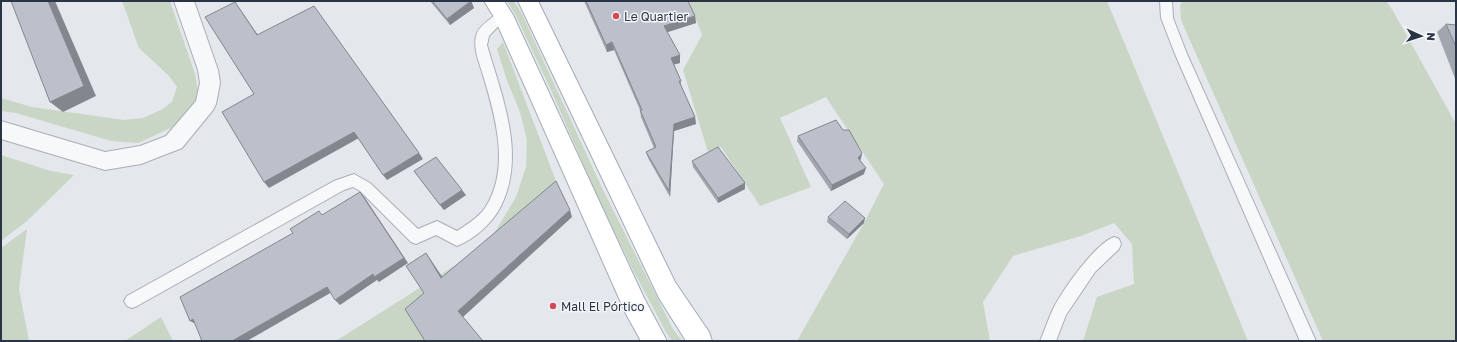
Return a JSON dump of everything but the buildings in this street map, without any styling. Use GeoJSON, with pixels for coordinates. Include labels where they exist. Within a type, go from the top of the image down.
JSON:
{"type":"FeatureCollection","features":[{"type":"Feature","properties":{"kind":"main road"},"geometry":{"type":"LineString","coordinates":[[528,1],[667,290],[700,341]]}},
{"type":"Feature","properties":{"kind":"main road"},"geometry":{"type":"LineString","coordinates":[[499,8],[635,306],[656,341]]}},
{"type":"Feature","properties":{"kind":"street"},"geometry":{"type":"LineString","coordinates":[[1,130],[105,161],[141,155],[174,142],[206,104],[210,83],[208,70],[184,1]]}},
{"type":"Feature","properties":{"kind":"lane"},"geometry":{"type":"LineString","coordinates":[[1166,1],[1167,18],[1181,54],[1308,341]]}},
{"type":"Feature","properties":{"kind":"lane"},"geometry":{"type":"LineString","coordinates":[[132,301],[338,185],[354,180],[365,187],[416,236],[437,228],[457,239],[474,229],[490,212],[501,190],[506,164],[505,133],[481,45],[483,34],[499,8]]}},
{"type":"Feature","properties":{"kind":"lane"},"geometry":{"type":"LineString","coordinates":[[1048,341],[1060,311],[1090,267],[1114,244]]}},
{"type":"Feature","properties":{"kind":"green space"},"geometry":{"type":"Polygon","coordinates":[[[122,1],[170,1],[195,74],[198,91],[193,109],[175,126],[138,143],[111,141],[16,113],[1,111],[1,98],[32,107],[124,120],[143,118],[161,110],[172,102],[177,87],[169,76],[139,48],[122,1]]]}},
{"type":"Feature","properties":{"kind":"green space"},"geometry":{"type":"Polygon","coordinates":[[[507,1],[514,1],[522,14],[603,190],[673,329],[682,341],[672,341],[632,268],[596,193],[550,88],[516,16],[507,1]]]}},
{"type":"Feature","properties":{"kind":"green space"},"geometry":{"type":"Polygon","coordinates":[[[689,1],[1107,1],[1248,341],[1083,341],[1097,297],[1134,284],[1132,244],[1114,223],[1081,236],[1013,256],[983,302],[990,341],[797,341],[864,223],[884,184],[826,97],[780,118],[811,187],[760,206],[721,147],[708,152],[683,70],[702,35],[689,1]]]}},
{"type":"Feature","properties":{"kind":"green space"},"geometry":{"type":"Polygon","coordinates":[[[1184,1],[1386,1],[1456,124],[1456,341],[1323,341],[1181,20],[1180,4],[1184,1]]]}},
{"type":"Feature","properties":{"kind":"green space"},"geometry":{"type":"Polygon","coordinates":[[[503,42],[559,189],[411,315],[404,307],[426,341],[336,341],[465,259],[493,235],[516,197],[526,167],[527,140],[520,112],[506,78],[497,49],[503,42]]]}},
{"type":"Feature","properties":{"kind":"green space"},"geometry":{"type":"Polygon","coordinates":[[[1,155],[51,171],[74,175],[28,220],[1,241],[1,155]]]}},
{"type":"Feature","properties":{"kind":"green space"},"geometry":{"type":"Polygon","coordinates":[[[27,229],[19,289],[29,341],[1,341],[1,248],[27,229]]]}},
{"type":"Feature","properties":{"kind":"green space"},"geometry":{"type":"Polygon","coordinates":[[[161,317],[173,341],[125,341],[161,317]]]}},
{"type":"Feature","properties":{"kind":"place","name":"Le Quartier"},"geometry":{"type":"Point","coordinates":[616,16]}},
{"type":"Feature","properties":{"kind":"place","name":"Mall El Pórtico"},"geometry":{"type":"Point","coordinates":[553,306]}}]}
